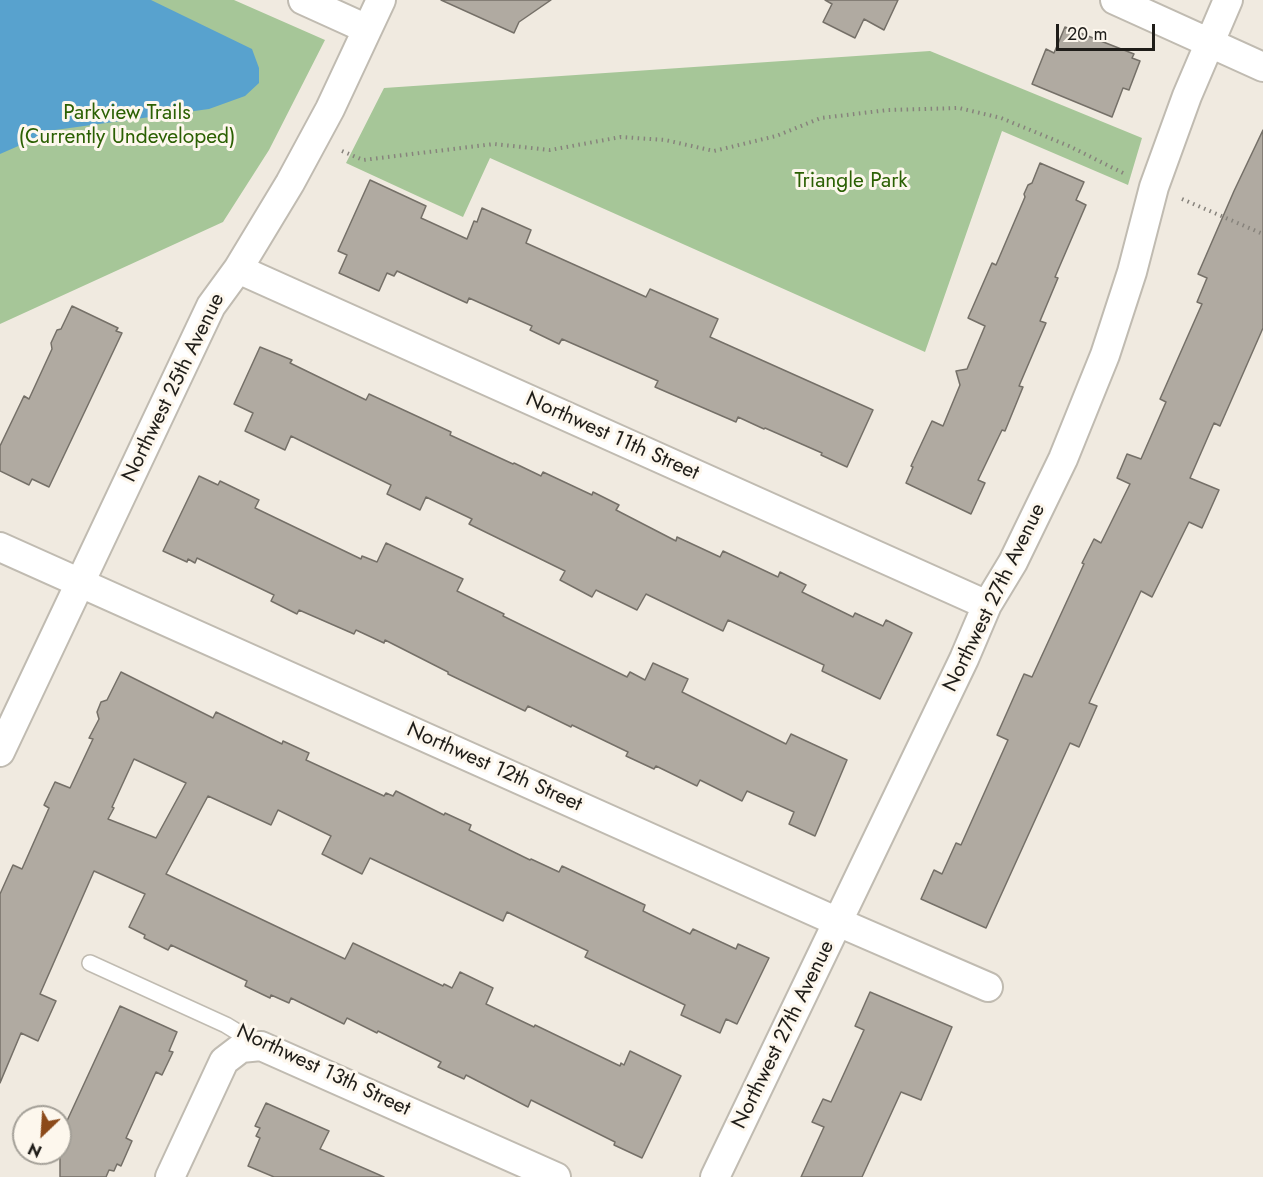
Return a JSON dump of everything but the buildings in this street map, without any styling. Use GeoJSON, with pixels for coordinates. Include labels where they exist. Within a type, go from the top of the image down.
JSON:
{"type":"FeatureCollection","features":[{"type":"Feature","properties":{"kind":"street"},"geometry":{"type":"LineString","coordinates":[[303,0],[367,29]]}},
{"type":"Feature","properties":{"kind":"street","name":"Northwest 25th Avenue"},"geometry":{"type":"LineString","coordinates":[[0,752],[211,306],[238,269],[290,183],[330,109],[381,0]]}},
{"type":"Feature","properties":{"kind":"street"},"geometry":{"type":"LineString","coordinates":[[1116,0],[1263,67]]}},
{"type":"Feature","properties":{"kind":"street","name":"Northwest 27th Avenue"},"geometry":{"type":"LineString","coordinates":[[716,1177],[964,659],[987,605],[1013,562],[1063,459],[1105,355],[1132,272],[1154,187],[1208,43],[1228,0]]}},
{"type":"Feature","properties":{"kind":"street","name":"Northwest 11th Street"},"geometry":{"type":"LineString","coordinates":[[238,269],[987,605]]}},
{"type":"Feature","properties":{"kind":"street","name":"Northwest 12th Street"},"geometry":{"type":"LineString","coordinates":[[0,546],[988,987]]}},
{"type":"Feature","properties":{"kind":"street"},"geometry":{"type":"LineString","coordinates":[[170,1177],[224,1061],[242,1048],[261,1046]]}},
{"type":"Feature","properties":{"kind":"street","name":"Northwest 13th Street"},"geometry":{"type":"LineString","coordinates":[[261,1046],[556,1177]]}},
{"type":"Feature","properties":{"kind":"lane","name":"Northwest 13th Street"},"geometry":{"type":"LineString","coordinates":[[90,963],[226,1024],[261,1046]]}},
{"type":"Feature","properties":{"kind":"path"},"geometry":{"type":"LineString","coordinates":[[314,138],[363,160],[494,144],[550,150],[621,137],[665,140],[714,151],[776,136],[821,118],[888,110],[959,108],[1000,118],[1069,146],[1154,187],[1263,234]]}},
{"type":"Feature","properties":{"kind":"green space","name":"Parkview Trails (Currently Undeveloped)"},"geometry":{"type":"Polygon","coordinates":[[[0,0],[234,0],[325,40],[269,150],[223,222],[0,324],[0,0]]]}},
{"type":"Feature","properties":{"kind":"green space","name":"Triangle Park"},"geometry":{"type":"Polygon","coordinates":[[[930,51],[1142,138],[1128,185],[1002,131],[925,352],[490,158],[463,217],[346,163],[384,88],[930,51]]]}},
{"type":"Feature","properties":{"kind":"water"},"geometry":{"type":"Polygon","coordinates":[[[0,0],[151,0],[252,49],[259,68],[259,83],[245,96],[209,109],[55,130],[0,154],[0,0]]]}}]}
